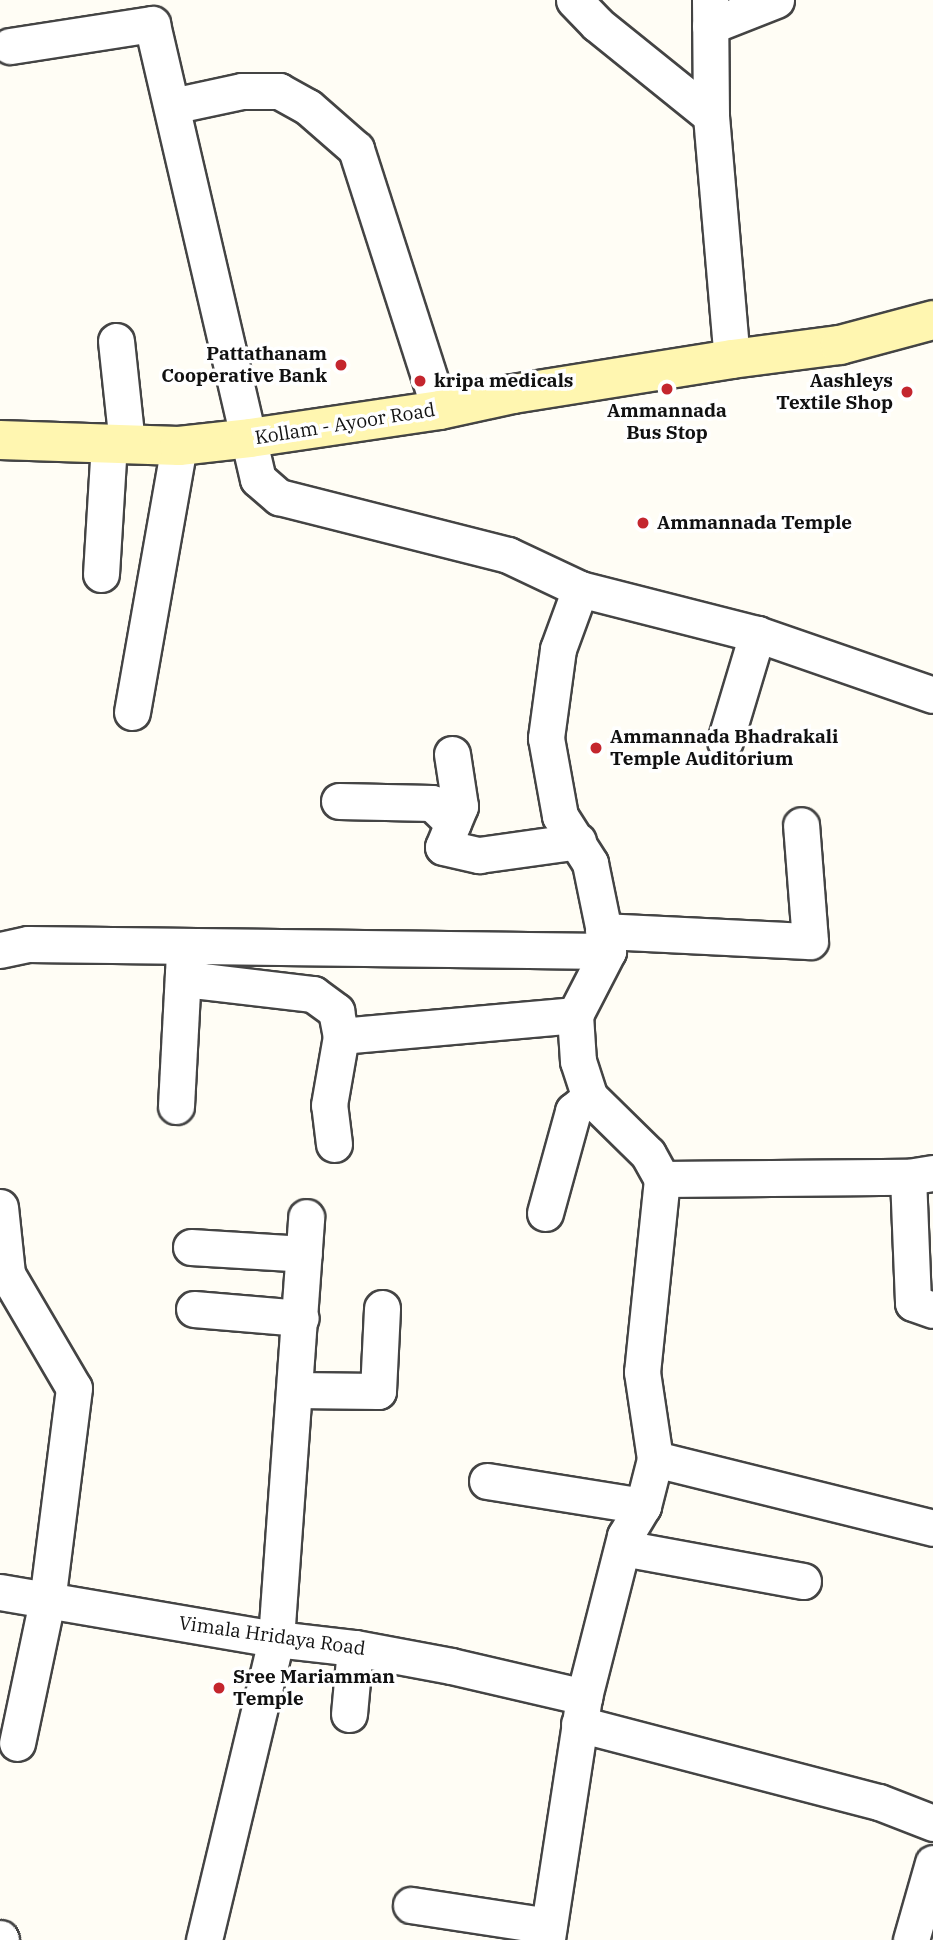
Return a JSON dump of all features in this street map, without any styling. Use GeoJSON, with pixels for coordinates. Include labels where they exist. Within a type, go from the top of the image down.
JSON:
{"type":"FeatureCollection","features":[{"type":"Feature","properties":{"kind":"main road","name":"Kollam - Ayoor Road"},"geometry":{"type":"LineString","coordinates":[[0,440],[179,446],[250,438],[440,410],[513,394],[732,359],[840,345],[933,320]]}},
{"type":"Feature","properties":{"kind":"street"},"geometry":{"type":"LineString","coordinates":[[574,0],[597,24],[711,116]]}},
{"type":"Feature","properties":{"kind":"street"},"geometry":{"type":"LineString","coordinates":[[732,359],[711,116],[710,13],[776,0]]}},
{"type":"Feature","properties":{"kind":"street"},"geometry":{"type":"LineString","coordinates":[[10,46],[152,24],[258,479],[279,497],[508,555],[580,589],[757,634],[933,695]]}},
{"type":"Feature","properties":{"kind":"street"},"geometry":{"type":"LineString","coordinates":[[172,106],[242,90],[279,90],[308,107],[356,149],[440,410]]}},
{"type":"Feature","properties":{"kind":"street"},"geometry":{"type":"LineString","coordinates":[[101,574],[118,444],[116,341]]}},
{"type":"Feature","properties":{"kind":"street"},"geometry":{"type":"LineString","coordinates":[[132,712],[179,446]]}},
{"type":"Feature","properties":{"kind":"street"},"geometry":{"type":"LineString","coordinates":[[411,1905],[548,1933],[582,1711],[625,1536],[643,1506],[655,1459],[642,1372],[662,1179],[648,1154],[590,1097],[578,1061],[575,1015],[605,941],[590,863],[560,816],[546,737],[558,649],[580,589]]}},
{"type":"Feature","properties":{"kind":"street"},"geometry":{"type":"LineString","coordinates":[[724,741],[757,634]]}},
{"type":"Feature","properties":{"kind":"street"},"geometry":{"type":"LineString","coordinates":[[452,754],[460,806],[443,847],[479,855],[578,841]]}},
{"type":"Feature","properties":{"kind":"street"},"geometry":{"type":"LineString","coordinates":[[339,801],[432,803],[453,823]]}},
{"type":"Feature","properties":{"kind":"street"},"geometry":{"type":"LineString","coordinates":[[0,950],[28,944],[184,961],[605,941],[810,941],[801,825]]}},
{"type":"Feature","properties":{"kind":"street"},"geometry":{"type":"LineString","coordinates":[[184,961],[202,981],[313,994],[336,1011],[341,1036],[329,1105],[334,1144]]}},
{"type":"Feature","properties":{"kind":"street"},"geometry":{"type":"LineString","coordinates":[[176,1106],[184,961]]}},
{"type":"Feature","properties":{"kind":"street"},"geometry":{"type":"LineString","coordinates":[[341,1036],[575,1015]]}},
{"type":"Feature","properties":{"kind":"street"},"geometry":{"type":"LineString","coordinates":[[545,1213],[573,1111],[590,1097]]}},
{"type":"Feature","properties":{"kind":"street"},"geometry":{"type":"LineString","coordinates":[[662,1179],[920,1175],[913,1303],[933,1310]]}},
{"type":"Feature","properties":{"kind":"street"},"geometry":{"type":"LineString","coordinates":[[0,1207],[2,1247],[7,1274],[74,1388],[47,1601],[17,1743]]}},
{"type":"Feature","properties":{"kind":"street"},"geometry":{"type":"LineString","coordinates":[[204,1940],[276,1639],[296,1390],[306,1217]]}},
{"type":"Feature","properties":{"kind":"street"},"geometry":{"type":"LineString","coordinates":[[191,1247],[304,1254]]}},
{"type":"Feature","properties":{"kind":"street"},"geometry":{"type":"LineString","coordinates":[[296,1390],[378,1391],[382,1308]]}},
{"type":"Feature","properties":{"kind":"street"},"geometry":{"type":"LineString","coordinates":[[194,1309],[301,1318]]}},
{"type":"Feature","properties":{"kind":"street"},"geometry":{"type":"LineString","coordinates":[[655,1459],[933,1528]]}},
{"type":"Feature","properties":{"kind":"street"},"geometry":{"type":"LineString","coordinates":[[487,1481],[643,1506]]}},
{"type":"Feature","properties":{"kind":"street"},"geometry":{"type":"LineString","coordinates":[[623,1548],[803,1581]]}},
{"type":"Feature","properties":{"kind":"street","name":"Vimala Hridaya Road"},"geometry":{"type":"LineString","coordinates":[[0,1592],[276,1639],[355,1647],[451,1665],[582,1711],[879,1802],[933,1823]]}},
{"type":"Feature","properties":{"kind":"street"},"geometry":{"type":"LineString","coordinates":[[349,1714],[355,1647]]}},
{"type":"Feature","properties":{"kind":"street"},"geometry":{"type":"LineString","coordinates":[[911,1940],[933,1863]]}},
{"type":"Feature","properties":{"kind":"place","name":"Pattathanam Cooperative Bank"},"geometry":{"type":"Point","coordinates":[341,365]}},
{"type":"Feature","properties":{"kind":"place","name":"kripa medicals"},"geometry":{"type":"Point","coordinates":[420,381]}},
{"type":"Feature","properties":{"kind":"place","name":"Ammannada Bus Stop"},"geometry":{"type":"Point","coordinates":[667,389]}},
{"type":"Feature","properties":{"kind":"place","name":"Aashleys Textile Shop"},"geometry":{"type":"Point","coordinates":[907,392]}},
{"type":"Feature","properties":{"kind":"place","name":"Ammannada Temple"},"geometry":{"type":"Point","coordinates":[643,523]}},
{"type":"Feature","properties":{"kind":"place","name":"Ammannada Bhadrakali Temple Auditorium"},"geometry":{"type":"Point","coordinates":[596,748]}},
{"type":"Feature","properties":{"kind":"place","name":"Sree Mariamman Temple"},"geometry":{"type":"Point","coordinates":[219,1688]}}]}
